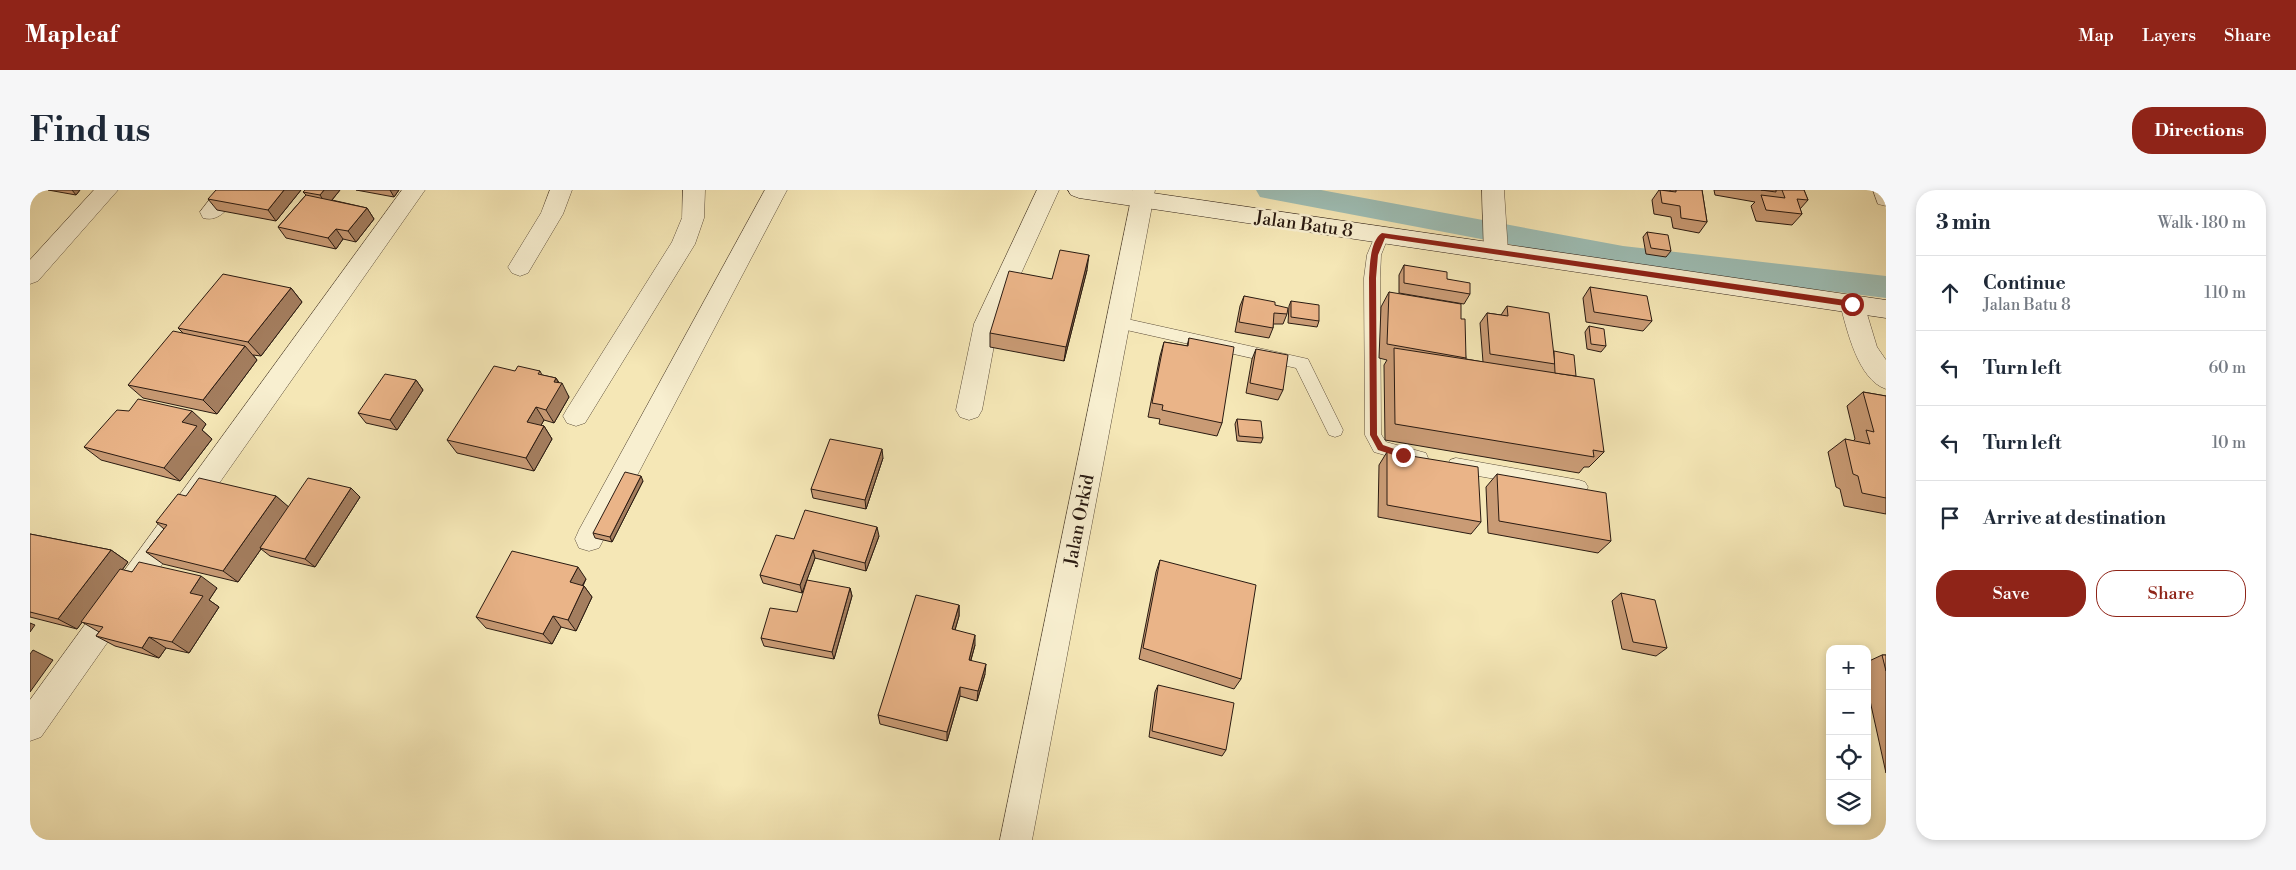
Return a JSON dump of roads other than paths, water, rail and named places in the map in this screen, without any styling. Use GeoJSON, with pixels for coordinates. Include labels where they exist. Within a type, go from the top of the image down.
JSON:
{"type":"FeatureCollection","features":[{"type":"Feature","properties":{"kind":"street"},"geometry":{"type":"LineString","coordinates":[[30,275],[107,190]]}},
{"type":"Feature","properties":{"kind":"street"},"geometry":{"type":"LineString","coordinates":[[211,212],[229,190]]}},
{"type":"Feature","properties":{"kind":"street"},"geometry":{"type":"LineString","coordinates":[[30,726],[414,190]]}},
{"type":"Feature","properties":{"kind":"street"},"geometry":{"type":"LineString","coordinates":[[520,267],[552,214],[562,190]]}},
{"type":"Feature","properties":{"kind":"street"},"geometry":{"type":"LineString","coordinates":[[576,416],[683,244],[693,224],[696,208],[694,190]]}},
{"type":"Feature","properties":{"kind":"street"},"geometry":{"type":"LineString","coordinates":[[589,539],[776,190]]}},
{"type":"Feature","properties":{"kind":"street"},"geometry":{"type":"LineString","coordinates":[[969,410],[986,324],[1048,190]]}},
{"type":"Feature","properties":{"kind":"street","name":"Jalan Batu 8"},"geometry":{"type":"LineString","coordinates":[[1079,190],[1143,195],[1382,235],[1495,244],[1886,309]]}},
{"type":"Feature","properties":{"kind":"street"},"geometry":{"type":"LineString","coordinates":[[1884,190],[1886,198]]}},
{"type":"Feature","properties":{"kind":"street","name":"Jalan Orkid"},"geometry":{"type":"LineString","coordinates":[[1016,840],[1143,195]]}},
{"type":"Feature","properties":{"kind":"street"},"geometry":{"type":"LineString","coordinates":[[1493,200],[1495,244]]}},
{"type":"Feature","properties":{"kind":"street"},"geometry":{"type":"LineString","coordinates":[[1852,304],[1865,350],[1886,379]]}},
{"type":"Feature","properties":{"kind":"lane"},"geometry":{"type":"LineString","coordinates":[[1382,235],[1374,255],[1372,278],[1374,435],[1380,447],[1403,455],[1579,487]]}},
{"type":"Feature","properties":{"kind":"lane"},"geometry":{"type":"LineString","coordinates":[[1118,323],[1302,363],[1335,430]]}},
{"type":"Feature","properties":{"kind":"waterway"},"geometry":{"type":"LineString","coordinates":[[1270,190],[1623,256],[1886,287]]}}]}
